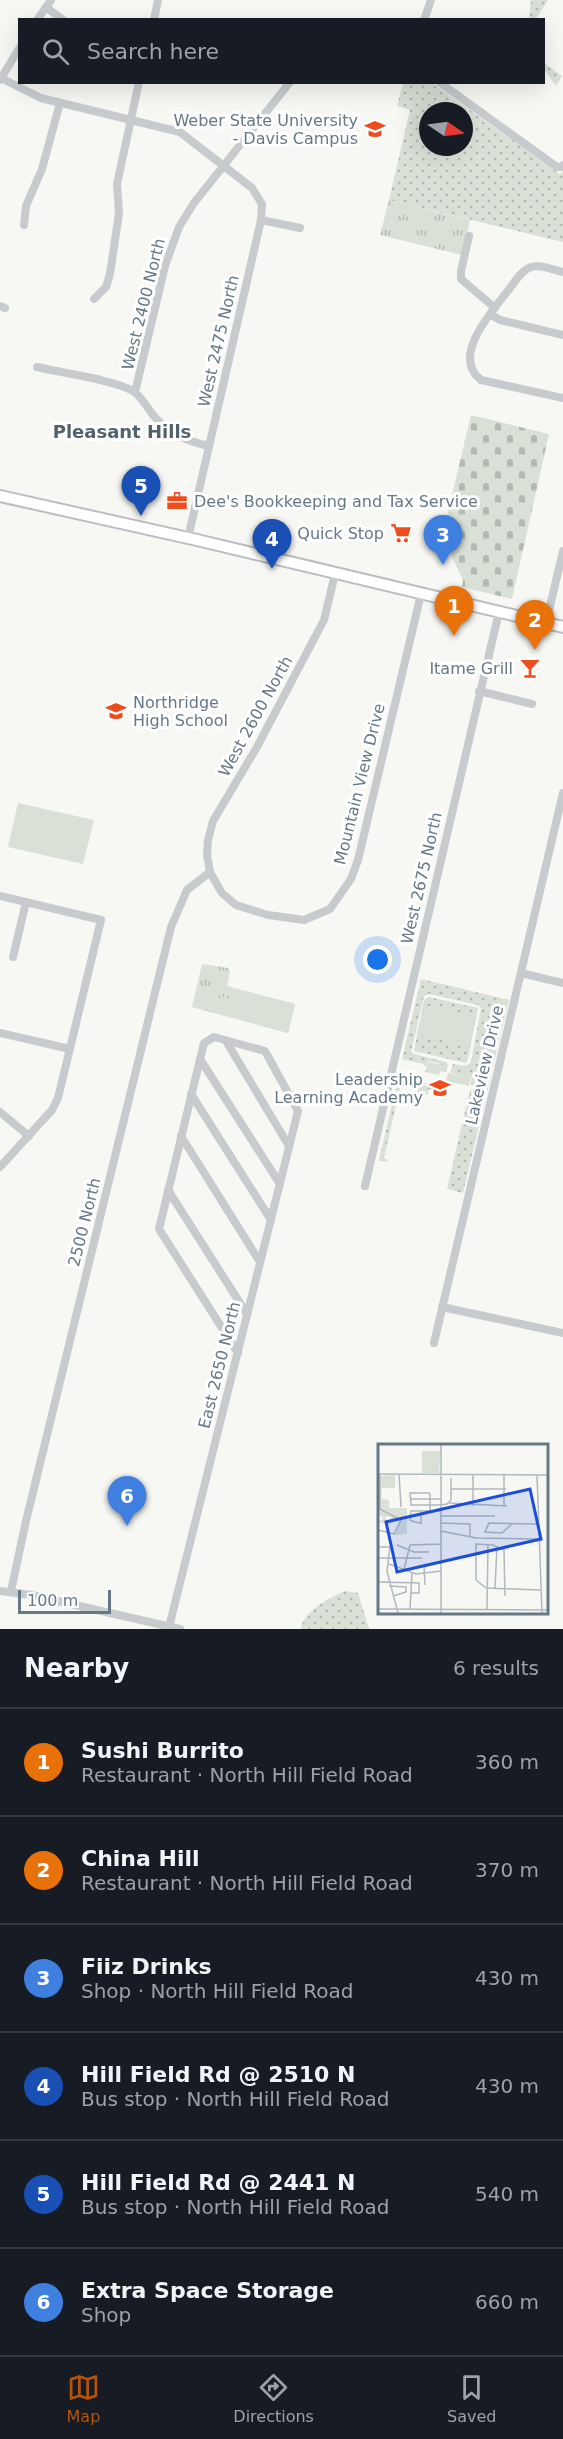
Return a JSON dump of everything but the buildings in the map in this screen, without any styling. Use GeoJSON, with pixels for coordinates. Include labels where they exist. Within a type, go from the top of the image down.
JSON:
{"type":"FeatureCollection","features":[{"type":"Feature","properties":{"kind":"main road"},"geometry":{"type":"LineString","coordinates":[[0,496],[563,627]]}},
{"type":"Feature","properties":{"kind":"street"},"geometry":{"type":"LineString","coordinates":[[154,18],[158,0]]}},
{"type":"Feature","properties":{"kind":"street"},"geometry":{"type":"LineString","coordinates":[[425,18],[431,0]]}},
{"type":"Feature","properties":{"kind":"street"},"geometry":{"type":"LineString","coordinates":[[38,18],[48,4],[61,18]]}},
{"type":"Feature","properties":{"kind":"street"},"geometry":{"type":"LineString","coordinates":[[0,79],[18,51]]}},
{"type":"Feature","properties":{"kind":"street","name":"West 2475 North"},"geometry":{"type":"LineString","coordinates":[[0,79],[21,90],[60,103],[130,118],[180,132],[224,165],[258,195],[262,204],[261,220],[188,538]]}},
{"type":"Feature","properties":{"kind":"street"},"geometry":{"type":"LineString","coordinates":[[94,300],[106,286],[110,274],[118,221],[117,184],[138,84]]}},
{"type":"Feature","properties":{"kind":"street","name":"West 2400 North"},"geometry":{"type":"LineString","coordinates":[[135,392],[170,249],[179,227],[194,203],[288,84]]}},
{"type":"Feature","properties":{"kind":"street"},"geometry":{"type":"LineString","coordinates":[[442,84],[557,167],[563,165]]}},
{"type":"Feature","properties":{"kind":"street"},"geometry":{"type":"LineString","coordinates":[[24,225],[26,206],[42,169],[60,103]]}},
{"type":"Feature","properties":{"kind":"street"},"geometry":{"type":"LineString","coordinates":[[261,220],[300,228]]}},
{"type":"Feature","properties":{"kind":"street"},"geometry":{"type":"LineString","coordinates":[[469,236],[461,279],[500,320],[563,335]]}},
{"type":"Feature","properties":{"kind":"street"},"geometry":{"type":"LineString","coordinates":[[563,272],[540,266],[526,269],[475,336],[470,362],[473,374],[481,380],[563,398]]}},
{"type":"Feature","properties":{"kind":"street"},"geometry":{"type":"LineString","coordinates":[[37,367],[110,383],[135,392],[159,422],[171,432],[191,442],[209,446]]}},
{"type":"Feature","properties":{"kind":"street"},"geometry":{"type":"LineString","coordinates":[[546,623],[563,551]]}},
{"type":"Feature","properties":{"kind":"street","name":"West 2600 North"},"geometry":{"type":"LineString","coordinates":[[210,873],[208,840],[213,821],[257,747],[324,620],[335,574]]}},
{"type":"Feature","properties":{"kind":"street","name":"Mountain View Drive"},"geometry":{"type":"LineString","coordinates":[[210,873],[222,893],[236,905],[285,918],[304,920],[327,911],[340,896],[351,879],[358,860],[421,594]]}},
{"type":"Feature","properties":{"kind":"street","name":"West 2675 North"},"geometry":{"type":"LineString","coordinates":[[365,1186],[499,612]]}},
{"type":"Feature","properties":{"kind":"street"},"geometry":{"type":"LineString","coordinates":[[479,692],[532,704]]}},
{"type":"Feature","properties":{"kind":"street","name":"Lakeview Drive"},"geometry":{"type":"LineString","coordinates":[[434,1343],[563,793]]}},
{"type":"Feature","properties":{"kind":"street","name":"2500 North"},"geometry":{"type":"LineString","coordinates":[[12,1592],[29,1510],[171,927],[187,890],[210,873]]}},
{"type":"Feature","properties":{"kind":"street"},"geometry":{"type":"LineString","coordinates":[[0,896],[101,920],[58,1098],[52,1110],[0,1167]]}},
{"type":"Feature","properties":{"kind":"street"},"geometry":{"type":"LineString","coordinates":[[13,957],[26,902]]}},
{"type":"Feature","properties":{"kind":"street"},"geometry":{"type":"LineString","coordinates":[[521,973],[563,983]]}},
{"type":"Feature","properties":{"kind":"street"},"geometry":{"type":"LineString","coordinates":[[0,1033],[70,1049]]}},
{"type":"Feature","properties":{"kind":"street"},"geometry":{"type":"LineString","coordinates":[[238,1353],[159,1229],[204,1042],[214,1038],[226,1041],[289,1146]]}},
{"type":"Feature","properties":{"kind":"street","name":"East 2650 North"},"geometry":{"type":"LineString","coordinates":[[170,1627],[298,1111],[265,1051],[226,1041]]}},
{"type":"Feature","properties":{"kind":"street"},"geometry":{"type":"LineString","coordinates":[[200,1059],[280,1184]]}},
{"type":"Feature","properties":{"kind":"street"},"geometry":{"type":"LineString","coordinates":[[191,1094],[271,1220]]}},
{"type":"Feature","properties":{"kind":"street"},"geometry":{"type":"LineString","coordinates":[[0,1112],[29,1136]]}},
{"type":"Feature","properties":{"kind":"street"},"geometry":{"type":"LineString","coordinates":[[181,1136],[260,1262]]}},
{"type":"Feature","properties":{"kind":"street"},"geometry":{"type":"LineString","coordinates":[[168,1190],[247,1314]]}},
{"type":"Feature","properties":{"kind":"street"},"geometry":{"type":"LineString","coordinates":[[442,1307],[563,1333]]}},
{"type":"Feature","properties":{"kind":"street"},"geometry":{"type":"LineString","coordinates":[[0,1591],[180,1629]]}},
{"type":"Feature","properties":{"kind":"green space"},"geometry":{"type":"Polygon","coordinates":[[[531,0],[548,0],[537,18],[529,18],[531,0]]]}},
{"type":"Feature","properties":{"kind":"green space"},"geometry":{"type":"Polygon","coordinates":[[[545,64],[562,76],[556,86],[545,70],[545,64]]]}},
{"type":"Feature","properties":{"kind":"green space"},"geometry":{"type":"Polygon","coordinates":[[[403,84],[433,84],[459,102],[419,102],[419,156],[473,156],[473,112],[560,174],[563,171],[563,242],[389,200],[410,110],[397,106],[403,84]]]}},
{"type":"Feature","properties":{"kind":"green space"},"geometry":{"type":"Polygon","coordinates":[[[389,200],[470,220],[462,255],[380,235],[389,200]]]}},
{"type":"Feature","properties":{"kind":"green space"},"geometry":{"type":"Polygon","coordinates":[[[471,415],[549,434],[512,599],[462,587],[463,580],[449,551],[445,525],[471,415]]]}},
{"type":"Feature","properties":{"kind":"green space"},"geometry":{"type":"Polygon","coordinates":[[[18,803],[94,820],[83,864],[8,847],[18,803]]]}},
{"type":"Feature","properties":{"kind":"green space"},"geometry":{"type":"Polygon","coordinates":[[[202,964],[228,968],[230,971],[227,986],[295,1004],[288,1033],[192,1007],[202,964]]]}},
{"type":"Feature","properties":{"kind":"green space"},"geometry":{"type":"Polygon","coordinates":[[[421,979],[509,1000],[463,1193],[447,1189],[470,1090],[472,1091],[474,1086],[471,1085],[472,1078],[450,1073],[453,1064],[466,1066],[471,1062],[481,1008],[478,1005],[429,994],[424,996],[411,1052],[446,1062],[448,1065],[446,1072],[440,1071],[441,1064],[428,1061],[426,1067],[423,1064],[402,1059],[421,979]]]}},
{"type":"Feature","properties":{"kind":"green space"},"geometry":{"type":"Polygon","coordinates":[[[237,989],[295,1004],[288,1033],[230,1017],[237,989]]]}},
{"type":"Feature","properties":{"kind":"green space"},"geometry":{"type":"Polygon","coordinates":[[[220,996],[231,999],[228,1012],[217,1010],[220,996]]]}},
{"type":"Feature","properties":{"kind":"green space"},"geometry":{"type":"Polygon","coordinates":[[[429,997],[478,1008],[466,1063],[414,1051],[424,1000],[429,997]]]}},
{"type":"Feature","properties":{"kind":"green space"},"geometry":{"type":"Polygon","coordinates":[[[424,1005],[476,1017],[470,1047],[417,1034],[424,1005]]]}},
{"type":"Feature","properties":{"kind":"green space"},"geometry":{"type":"Polygon","coordinates":[[[428,1062],[442,1065],[439,1075],[425,1072],[428,1062]]]}},
{"type":"Feature","properties":{"kind":"green space"},"geometry":{"type":"Polygon","coordinates":[[[448,1073],[471,1078],[469,1086],[446,1081],[448,1073]]]}},
{"type":"Feature","properties":{"kind":"green space"},"geometry":{"type":"Polygon","coordinates":[[[399,1074],[408,1078],[402,1079],[384,1158],[388,1160],[387,1162],[379,1160],[399,1074]]]}},
{"type":"Feature","properties":{"kind":"green space"},"geometry":{"type":"Polygon","coordinates":[[[420,1082],[440,1086],[439,1092],[429,1089],[427,1095],[413,1095],[416,1084],[420,1082]]]}},
{"type":"Feature","properties":{"kind":"green space"},"geometry":{"type":"Polygon","coordinates":[[[344,1591],[358,1593],[369,1629],[301,1629],[303,1622],[312,1611],[344,1591]]]}},
{"type":"Feature","properties":{"kind":"place","name":"Weber State University - Davis Campus"},"geometry":{"type":"Point","coordinates":[375,129]}},
{"type":"Feature","properties":{"kind":"place","name":"Dee's Bookkeeping and Tax Service"},"geometry":{"type":"Point","coordinates":[177,501]}},
{"type":"Feature","properties":{"kind":"place","name":"Hill Field Rd @ 2441 N"},"geometry":{"type":"Point","coordinates":[141,516]}},
{"type":"Feature","properties":{"kind":"place","name":"Quick Stop"},"geometry":{"type":"Point","coordinates":[401,533]}},
{"type":"Feature","properties":{"kind":"place","name":"Fiiz Drinks"},"geometry":{"type":"Point","coordinates":[443,565]}},
{"type":"Feature","properties":{"kind":"place","name":"Hill Field Rd @ 2510 N"},"geometry":{"type":"Point","coordinates":[272,569]}},
{"type":"Feature","properties":{"kind":"place","name":"Sushi Burrito"},"geometry":{"type":"Point","coordinates":[454,636]}},
{"type":"Feature","properties":{"kind":"place","name":"China Hill"},"geometry":{"type":"Point","coordinates":[535,650]}},
{"type":"Feature","properties":{"kind":"place","name":"Itame Grill"},"geometry":{"type":"Point","coordinates":[530,668]}},
{"type":"Feature","properties":{"kind":"place","name":"Northridge High School"},"geometry":{"type":"Point","coordinates":[116,711]}},
{"type":"Feature","properties":{"kind":"place","name":"Leadership Learning Academy"},"geometry":{"type":"Point","coordinates":[440,1088]}},
{"type":"Feature","properties":{"kind":"place","name":"Extra Space Storage"},"geometry":{"type":"Point","coordinates":[127,1526]}},
{"type":"Feature","properties":{"kind":"district","name":"Pleasant Hills"},"geometry":{"type":"Point","coordinates":[122,432]}}]}
